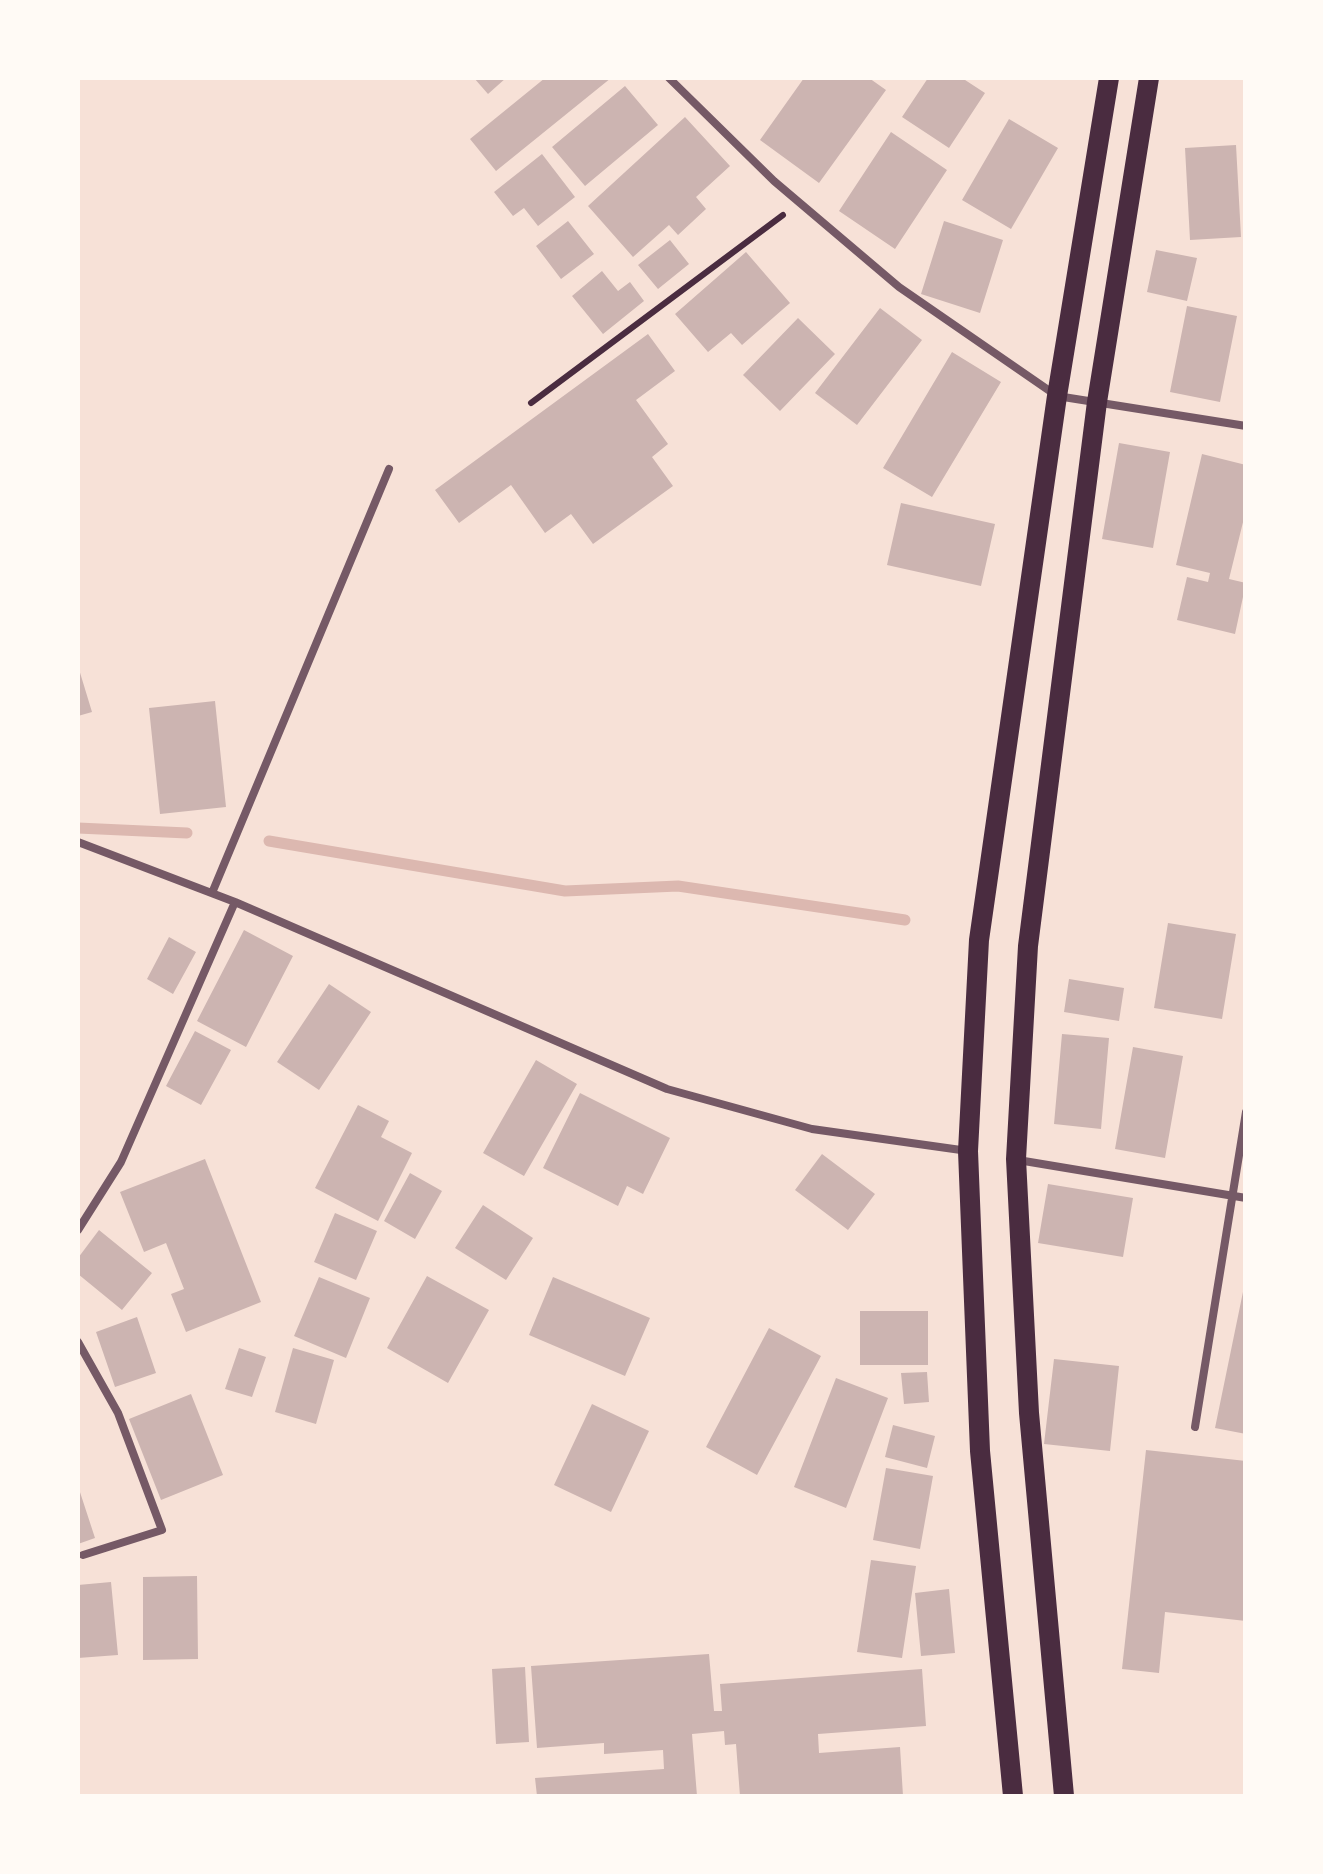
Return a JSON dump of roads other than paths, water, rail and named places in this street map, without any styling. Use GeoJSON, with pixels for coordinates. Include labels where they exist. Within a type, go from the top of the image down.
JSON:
{"type":"FeatureCollection","features":[{"type":"Feature","properties":{"kind":"main road"},"geometry":{"type":"LineString","coordinates":[[1012,1796],[980,1451],[968,1151],[979,940],[1057,396],[1109,78]]}},
{"type":"Feature","properties":{"kind":"main road"},"geometry":{"type":"LineString","coordinates":[[1064,1796],[1028,1412],[1016,1159],[1028,946],[1096,402],[1149,78]]}},
{"type":"Feature","properties":{"kind":"lane"},"geometry":{"type":"LineString","coordinates":[[669,78],[800,202],[899,288],[1057,396],[1246,426]]}},
{"type":"Feature","properties":{"kind":"lane"},"geometry":{"type":"LineString","coordinates":[[212,893],[389,470]]}},
{"type":"Feature","properties":{"kind":"lane"},"geometry":{"type":"LineString","coordinates":[[78,842],[90,843],[235,902],[667,1089],[812,1129],[968,1151]]}},
{"type":"Feature","properties":{"kind":"lane"},"geometry":{"type":"LineString","coordinates":[[78,1230],[121,1162],[235,902]]}},
{"type":"Feature","properties":{"kind":"lane"},"geometry":{"type":"LineString","coordinates":[[1195,1426],[1246,1112]]}},
{"type":"Feature","properties":{"kind":"lane"},"geometry":{"type":"LineString","coordinates":[[1016,1159],[1246,1198]]}},
{"type":"Feature","properties":{"kind":"lane"},"geometry":{"type":"LineString","coordinates":[[78,1342],[118,1413],[162,1530],[83,1554]]}},
{"type":"Feature","properties":{"kind":"waterway"},"geometry":{"type":"LineString","coordinates":[[78,828],[187,833]]}},
{"type":"Feature","properties":{"kind":"waterway"},"geometry":{"type":"LineString","coordinates":[[269,841],[565,891],[678,886],[905,920]]}}]}
